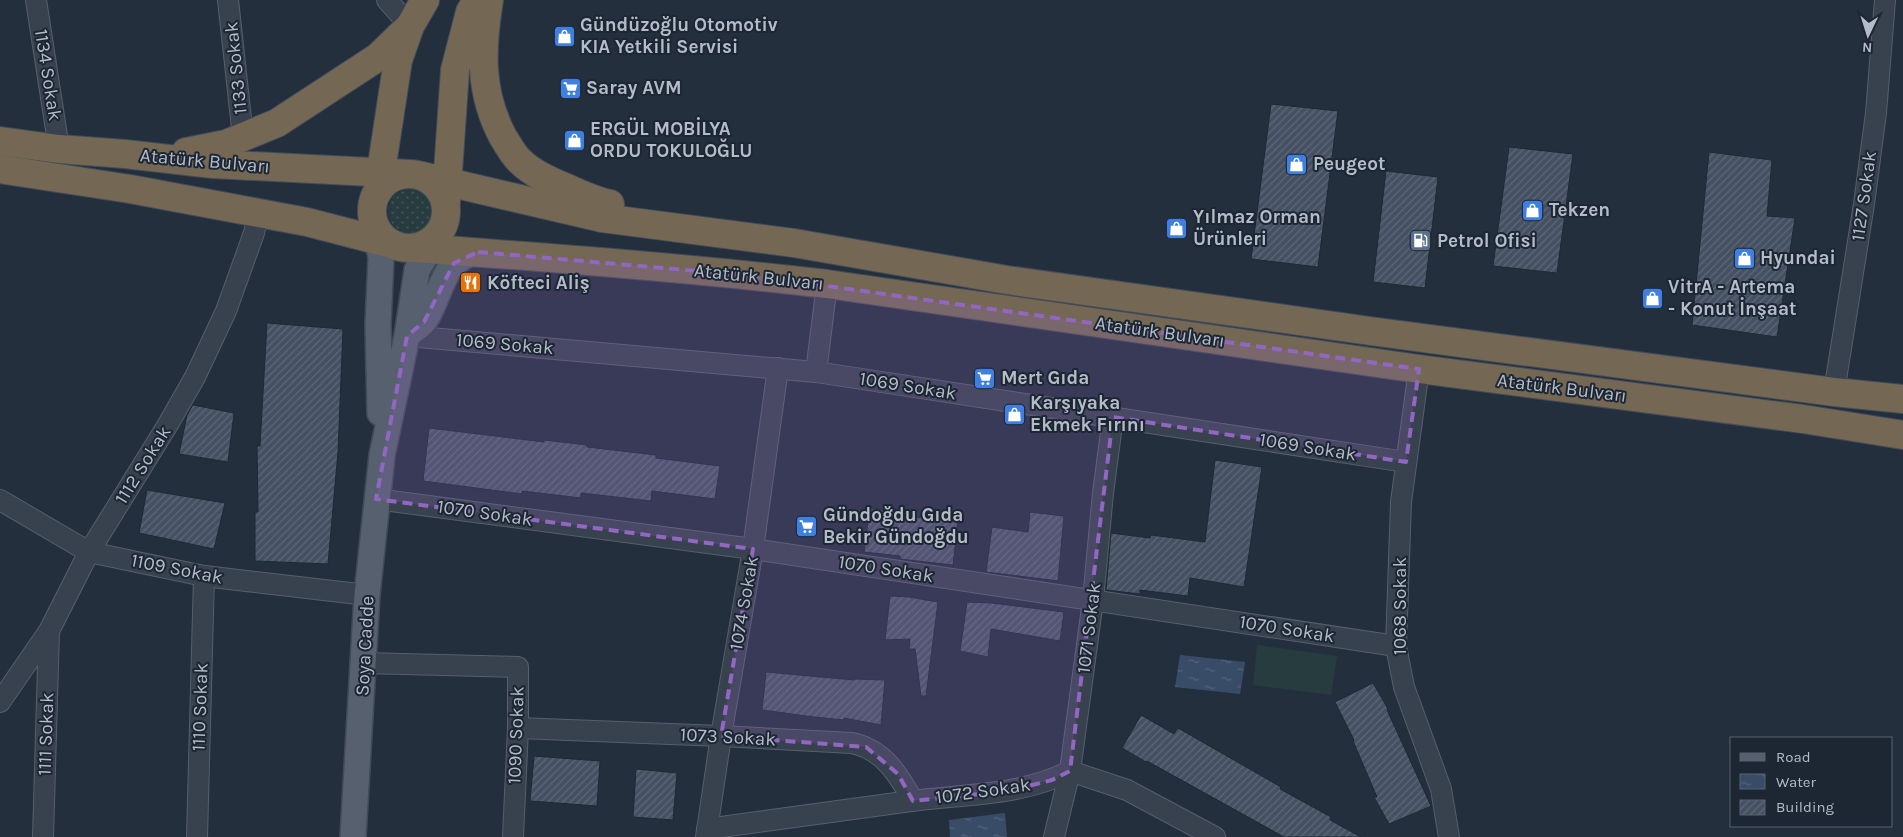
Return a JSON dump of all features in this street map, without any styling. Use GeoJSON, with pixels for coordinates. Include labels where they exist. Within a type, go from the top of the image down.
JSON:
{"type":"FeatureCollection","features":[{"type":"Feature","properties":{"kind":"highway"},"geometry":{"type":"LineString","coordinates":[[425,0],[410,26],[398,60],[379,182],[373,202],[372,214],[404,241],[445,220],[447,214],[431,183],[455,70],[470,12],[478,0]]}},
{"type":"Feature","properties":{"kind":"highway"},"geometry":{"type":"LineString","coordinates":[[488,0],[483,56],[486,96],[495,122],[511,151],[522,164],[550,181],[597,201],[740,236]]}},
{"type":"Feature","properties":{"kind":"highway"},"geometry":{"type":"LineString","coordinates":[[124,154],[182,153],[226,144],[277,123],[378,58],[410,26]]}},
{"type":"Feature","properties":{"kind":"highway","name":"Atatürk Bulvarı"},"geometry":{"type":"LineString","coordinates":[[0,142],[379,182],[431,183],[602,218],[794,244],[1056,287],[1370,331],[1834,392],[1903,398]]}},
{"type":"Feature","properties":{"kind":"highway","name":"Atatürk Bulvarı"},"geometry":{"type":"LineString","coordinates":[[0,169],[130,189],[404,241],[478,252],[827,284],[1419,369],[1803,418],[1903,434]]}},
{"type":"Feature","properties":{"kind":"main road","name":"Soya Cadde"},"geometry":{"type":"LineString","coordinates":[[353,837],[367,595],[376,499],[382,455],[407,336],[417,270],[404,241],[381,258],[378,325],[382,455]]}},
{"type":"Feature","properties":{"kind":"main road"},"geometry":{"type":"LineString","coordinates":[[407,336],[424,322],[445,276],[454,263],[470,253],[478,252]]}},
{"type":"Feature","properties":{"kind":"street","name":"1134 Sokak"},"geometry":{"type":"LineString","coordinates":[[36,0],[59,149]]}},
{"type":"Feature","properties":{"kind":"street","name":"1133 Sokak"},"geometry":{"type":"LineString","coordinates":[[228,0],[244,137]]}},
{"type":"Feature","properties":{"kind":"street"},"geometry":{"type":"LineString","coordinates":[[387,0],[410,26]]}},
{"type":"Feature","properties":{"kind":"street","name":"1127 Sokak"},"geometry":{"type":"LineString","coordinates":[[1834,392],[1864,204],[1876,113],[1884,0]]}},
{"type":"Feature","properties":{"kind":"street","name":"1112 Sokak"},"geometry":{"type":"LineString","coordinates":[[0,702],[49,631],[89,552],[195,377],[226,311],[254,232],[258,214]]}},
{"type":"Feature","properties":{"kind":"street"},"geometry":{"type":"LineString","coordinates":[[816,372],[827,284]]}},
{"type":"Feature","properties":{"kind":"street","name":"1069 Sokak"},"geometry":{"type":"LineString","coordinates":[[407,336],[816,372],[1406,462]]}},
{"type":"Feature","properties":{"kind":"street","name":"1074 Sokak"},"geometry":{"type":"LineString","coordinates":[[707,833],[721,736],[753,549],[778,368]]}},
{"type":"Feature","properties":{"kind":"street","name":"1068 Sokak"},"geometry":{"type":"LineString","coordinates":[[1419,369],[1401,502],[1396,646],[1404,687],[1441,789],[1449,837]]}},
{"type":"Feature","properties":{"kind":"street","name":"1071 Sokak"},"geometry":{"type":"LineString","coordinates":[[1054,837],[1070,771],[1093,600],[1103,493],[1113,417]]}},
{"type":"Feature","properties":{"kind":"street","name":"1070 Sokak"},"geometry":{"type":"LineString","coordinates":[[376,499],[753,549],[1396,646]]}},
{"type":"Feature","properties":{"kind":"street","name":"1109 Sokak"},"geometry":{"type":"LineString","coordinates":[[0,500],[89,552],[204,576],[367,595]]}},
{"type":"Feature","properties":{"kind":"street","name":"1110 Sokak"},"geometry":{"type":"LineString","coordinates":[[197,837],[204,576]]}},
{"type":"Feature","properties":{"kind":"street","name":"1111 Sokak"},"geometry":{"type":"LineString","coordinates":[[43,837],[49,631]]}},
{"type":"Feature","properties":{"kind":"street","name":"1090 Sokak"},"geometry":{"type":"LineString","coordinates":[[364,663],[518,667],[518,728],[513,837]]}},
{"type":"Feature","properties":{"kind":"street","name":"1073 Sokak"},"geometry":{"type":"LineString","coordinates":[[518,728],[852,743],[866,746],[884,759],[898,774],[913,801]]}},
{"type":"Feature","properties":{"kind":"street"},"geometry":{"type":"LineString","coordinates":[[1070,771],[1127,790],[1215,837]]}},
{"type":"Feature","properties":{"kind":"street","name":"1072 Sokak"},"geometry":{"type":"LineString","coordinates":[[707,833],[913,801],[1009,791],[1052,780],[1070,771]]}},
{"type":"Feature","properties":{"kind":"highlighted area"},"geometry":{"type":"Polygon","coordinates":[[[478,252],[756,276],[1419,369],[1406,462],[1113,417],[1070,771],[1052,780],[1009,791],[913,801],[898,774],[866,747],[721,736],[753,549],[376,499],[407,336],[424,322],[454,263],[478,252]]]}},
{"type":"Feature","properties":{"kind":"green space"},"geometry":{"type":"Polygon","coordinates":[[[410,189],[422,193],[428,199],[432,211],[428,223],[422,229],[410,233],[398,229],[392,223],[388,211],[392,199],[398,193],[410,189]]]}},
{"type":"Feature","properties":{"kind":"green space"},"geometry":{"type":"Polygon","coordinates":[[[1257,645],[1337,656],[1331,695],[1253,685],[1257,645]]]}},
{"type":"Feature","properties":{"kind":"water"},"geometry":{"type":"Polygon","coordinates":[[[1180,655],[1245,662],[1240,694],[1175,687],[1180,655]]]}},
{"type":"Feature","properties":{"kind":"water"},"geometry":{"type":"Polygon","coordinates":[[[1005,813],[1007,837],[950,837],[949,820],[1005,813]]]}},
{"type":"Feature","properties":{"kind":"building","name":"Peugeot"},"geometry":{"type":"Polygon","coordinates":[[[1271,104],[1338,111],[1318,267],[1251,259],[1271,104]]]}},
{"type":"Feature","properties":{"kind":"building","name":"Tekzen"},"geometry":{"type":"Polygon","coordinates":[[[1509,147],[1573,154],[1557,273],[1493,266],[1509,147]]]}},
{"type":"Feature","properties":{"kind":"building","name":"Hyundai"},"geometry":{"type":"Polygon","coordinates":[[[1709,152],[1772,160],[1767,216],[1795,218],[1777,337],[1692,325],[1709,152]]]}},
{"type":"Feature","properties":{"kind":"building"},"geometry":{"type":"Polygon","coordinates":[[[1386,171],[1438,177],[1425,288],[1373,282],[1386,171]]]}},
{"type":"Feature","properties":{"kind":"building"},"geometry":{"type":"Polygon","coordinates":[[[267,323],[343,329],[338,452],[328,564],[255,561],[255,512],[258,512],[257,446],[260,446],[267,323]]]}},
{"type":"Feature","properties":{"kind":"building"},"geometry":{"type":"Polygon","coordinates":[[[193,405],[234,413],[228,462],[179,454],[187,415],[193,405]]]}},
{"type":"Feature","properties":{"kind":"building"},"geometry":{"type":"Polygon","coordinates":[[[429,428],[544,442],[544,440],[587,445],[587,447],[656,455],[656,458],[720,466],[715,499],[652,491],[651,501],[581,493],[581,498],[522,491],[522,494],[423,481],[429,428]]]}},
{"type":"Feature","properties":{"kind":"building"},"geometry":{"type":"Polygon","coordinates":[[[1215,460],[1262,467],[1244,587],[1190,578],[1188,596],[1140,590],[1140,594],[1106,590],[1111,533],[1150,538],[1151,535],[1205,542],[1215,460]]]}},
{"type":"Feature","properties":{"kind":"building"},"geometry":{"type":"Polygon","coordinates":[[[147,490],[225,503],[214,549],[139,533],[147,490]]]}},
{"type":"Feature","properties":{"kind":"building"},"geometry":{"type":"Polygon","coordinates":[[[870,508],[900,512],[899,515],[958,522],[953,565],[900,559],[900,556],[864,552],[870,508]]]}},
{"type":"Feature","properties":{"kind":"building"},"geometry":{"type":"Polygon","coordinates":[[[1030,512],[1064,516],[1058,581],[986,572],[992,527],[1028,532],[1030,512]]]}},
{"type":"Feature","properties":{"kind":"building"},"geometry":{"type":"Polygon","coordinates":[[[890,596],[938,602],[926,696],[921,696],[915,649],[909,649],[910,639],[885,640],[890,596]]]}},
{"type":"Feature","properties":{"kind":"building"},"geometry":{"type":"Polygon","coordinates":[[[967,602],[992,603],[1064,612],[1060,641],[991,629],[988,657],[960,651],[967,602]]]}},
{"type":"Feature","properties":{"kind":"building"},"geometry":{"type":"Polygon","coordinates":[[[766,672],[854,680],[885,680],[881,725],[844,718],[844,720],[762,710],[766,672]]]}},
{"type":"Feature","properties":{"kind":"building"},"geometry":{"type":"Polygon","coordinates":[[[1373,683],[1388,709],[1431,806],[1389,824],[1374,797],[1377,797],[1354,740],[1335,702],[1373,683]]]}},
{"type":"Feature","properties":{"kind":"building"},"geometry":{"type":"Polygon","coordinates":[[[1141,715],[1174,734],[1178,728],[1281,787],[1280,789],[1331,817],[1330,820],[1361,837],[1284,837],[1146,762],[1122,748],[1141,715]]]}},
{"type":"Feature","properties":{"kind":"building"},"geometry":{"type":"Polygon","coordinates":[[[534,756],[600,761],[597,806],[530,801],[534,756]]]}},
{"type":"Feature","properties":{"kind":"building"},"geometry":{"type":"Polygon","coordinates":[[[636,769],[677,773],[673,820],[633,817],[636,769]]]}},
{"type":"Feature","properties":{"kind":"place","name":"Gündüzoğlu Otomotiv KIA Yetkili Servisi"},"geometry":{"type":"Point","coordinates":[564,36]}},
{"type":"Feature","properties":{"kind":"place","name":"Saray AVM"},"geometry":{"type":"Point","coordinates":[570,88]}},
{"type":"Feature","properties":{"kind":"place","name":"ERGÜL MOBİLYA ORDU TOKULOĞLU"},"geometry":{"type":"Point","coordinates":[574,140]}},
{"type":"Feature","properties":{"kind":"place","name":"Peugeot"},"geometry":{"type":"Point","coordinates":[1297,164]}},
{"type":"Feature","properties":{"kind":"place","name":"Tekzen"},"geometry":{"type":"Point","coordinates":[1533,210]}},
{"type":"Feature","properties":{"kind":"place","name":"Yılmaz Orman Ürünleri"},"geometry":{"type":"Point","coordinates":[1177,228]}},
{"type":"Feature","properties":{"kind":"place","name":"Petrol Ofisi"},"geometry":{"type":"Point","coordinates":[1421,241]}},
{"type":"Feature","properties":{"kind":"place","name":"Hyundai"},"geometry":{"type":"Point","coordinates":[1744,258]}},
{"type":"Feature","properties":{"kind":"place","name":"Köfteci Aliş"},"geometry":{"type":"Point","coordinates":[471,283]}},
{"type":"Feature","properties":{"kind":"place","name":"VitrA - Artema - Konut İnşaat"},"geometry":{"type":"Point","coordinates":[1652,298]}},
{"type":"Feature","properties":{"kind":"place","name":"Mert Gıda"},"geometry":{"type":"Point","coordinates":[985,378]}},
{"type":"Feature","properties":{"kind":"place","name":"Karşıyaka Ekmek Fırını"},"geometry":{"type":"Point","coordinates":[1014,414]}},
{"type":"Feature","properties":{"kind":"place","name":"Gündoğdu Gıda Bekir Gündoğdu"},"geometry":{"type":"Point","coordinates":[807,526]}}]}
